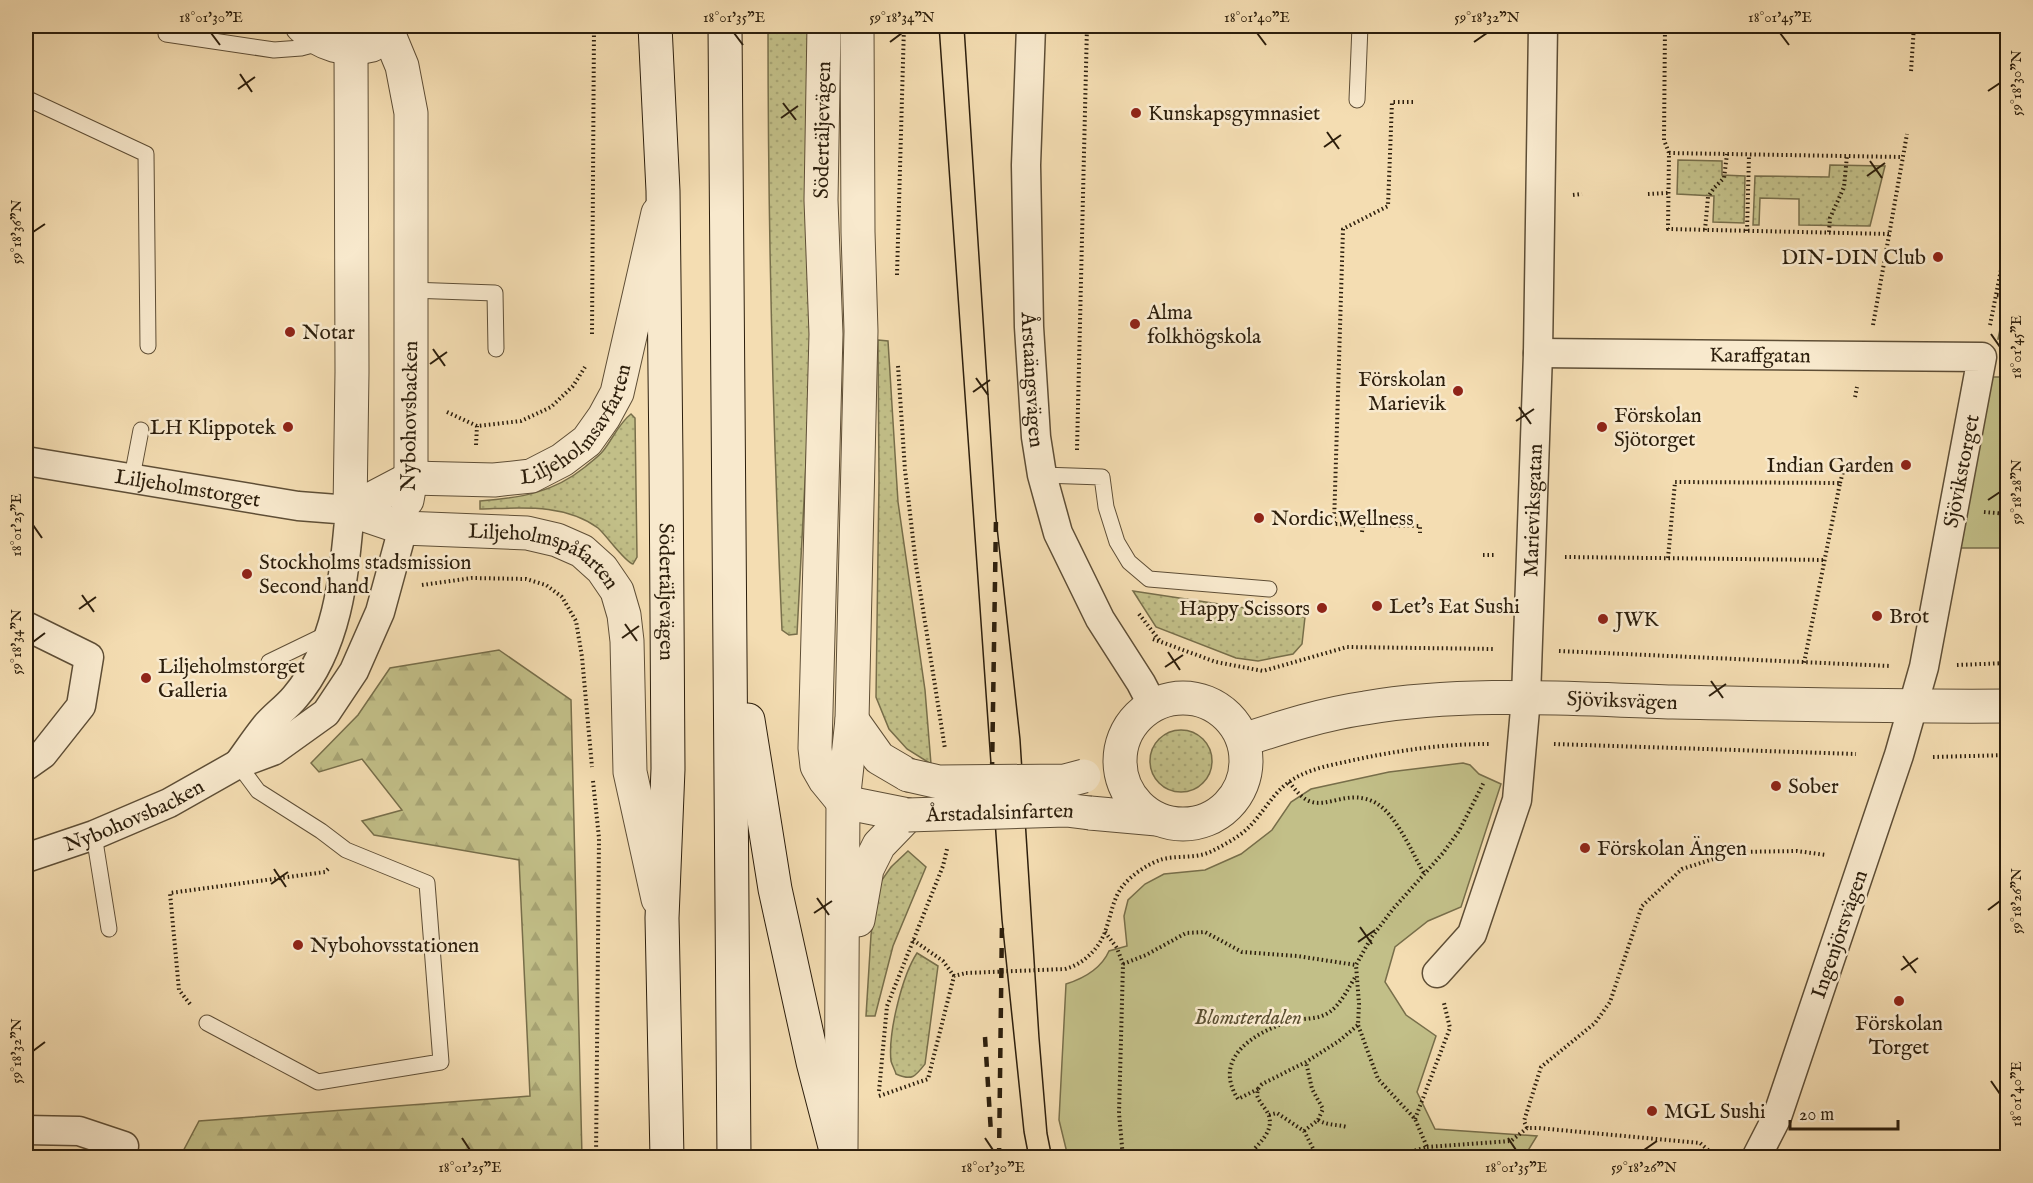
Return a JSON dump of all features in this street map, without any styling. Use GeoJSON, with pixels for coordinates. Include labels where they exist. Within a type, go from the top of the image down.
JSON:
{"type":"FeatureCollection","features":[{"type":"Feature","properties":{"kind":"street","name":"Södertäljevägen"},"geometry":{"type":"LineString","coordinates":[[655,26],[663,191],[668,769],[662,918],[667,1158]]}},
{"type":"Feature","properties":{"kind":"street"},"geometry":{"type":"LineString","coordinates":[[725,26],[734,1158]]}},
{"type":"Feature","properties":{"kind":"street","name":"Södertäljevägen"},"geometry":{"type":"LineString","coordinates":[[824,26],[821,200],[826,334],[815,748],[817,766],[843,802]]}},
{"type":"Feature","properties":{"kind":"street","name":"Södertäljevägen"},"geometry":{"type":"LineString","coordinates":[[839,1158],[843,802],[852,720],[861,331],[857,26]]}},
{"type":"Feature","properties":{"kind":"street","name":"Årstaängsvägen"},"geometry":{"type":"LineString","coordinates":[[1030,26],[1026,165],[1029,315],[1033,402],[1042,475],[1058,533],[1100,620],[1141,683],[1153,706]]}},
{"type":"Feature","properties":{"kind":"street","name":"Marieviksgatan"},"geometry":{"type":"LineString","coordinates":[[1437,973],[1472,934],[1517,800],[1527,698],[1538,353],[1543,26]]}},
{"type":"Feature","properties":{"kind":"street"},"geometry":{"type":"LineString","coordinates":[[326,39],[375,44],[397,31]]}},
{"type":"Feature","properties":{"kind":"street","name":"Nybohovsbacken"},"geometry":{"type":"LineString","coordinates":[[26,858],[94,835],[169,803],[238,764],[273,751],[326,713],[354,672],[380,612],[403,528],[411,478],[411,113],[397,31]]}},
{"type":"Feature","properties":{"kind":"street","name":"Nybohovsbacken"},"geometry":{"type":"LineString","coordinates":[[238,764],[266,726],[296,697],[321,656],[331,632],[344,573],[350,510],[352,372],[326,39]]}},
{"type":"Feature","properties":{"kind":"street","name":"Liljeholmsavfarten"},"geometry":{"type":"LineString","coordinates":[[350,510],[411,478],[494,480],[531,476],[562,460],[587,441],[617,393],[663,191]]}},
{"type":"Feature","properties":{"kind":"street","name":"Karaffgatan"},"geometry":{"type":"LineString","coordinates":[[1538,353],[1982,357]]}},
{"type":"Feature","properties":{"kind":"street","name":"Sjövikstorget"},"geometry":{"type":"LineString","coordinates":[[1913,707],[1924,667],[1982,357]]}},
{"type":"Feature","properties":{"kind":"street","name":"Liljeholmstorget"},"geometry":{"type":"LineString","coordinates":[[26,461],[298,506],[350,510]]}},
{"type":"Feature","properties":{"kind":"street","name":"Liljeholmspåfarten"},"geometry":{"type":"LineString","coordinates":[[350,510],[403,528],[526,533],[557,540],[582,551],[602,569],[618,591],[624,615],[627,641],[630,772],[662,918]]}},
{"type":"Feature","properties":{"kind":"street"},"geometry":{"type":"LineString","coordinates":[[731,615],[775,889],[813,1062],[839,1158]]}},
{"type":"Feature","properties":{"kind":"street"},"geometry":{"type":"LineString","coordinates":[[26,626],[89,657],[81,706],[43,754],[26,766]]}},
{"type":"Feature","properties":{"kind":"street","name":"Sjöviksvägen"},"geometry":{"type":"LineString","coordinates":[[1243,740],[1323,716],[1366,707],[1455,698],[1913,707],[2007,706]]}},
{"type":"Feature","properties":{"kind":"street"},"geometry":{"type":"LineString","coordinates":[[1173,699],[1195,699],[1215,707],[1232,721],[1243,740],[1246,764],[1240,788],[1226,808],[1205,821],[1181,825],[1157,819],[1142,810],[1130,797],[1123,782],[1119,764],[1121,747],[1128,730],[1138,716],[1153,706],[1173,699]]}},
{"type":"Feature","properties":{"kind":"street","name":"Ingenjörsvägen"},"geometry":{"type":"LineString","coordinates":[[1756,1158],[1777,1117],[1895,767],[1913,707]]}},
{"type":"Feature","properties":{"kind":"street","name":"Årstadalsinfarten"},"geometry":{"type":"LineString","coordinates":[[852,720],[879,758],[908,776],[939,782],[1065,781],[1119,764]]}},
{"type":"Feature","properties":{"kind":"street","name":"Årstadalsinfarten"},"geometry":{"type":"LineString","coordinates":[[843,802],[908,815],[1066,810],[1157,819]]}},
{"type":"Feature","properties":{"kind":"street","name":"Södertäljevägen"},"geometry":{"type":"LineString","coordinates":[[842,1032],[859,907],[867,869],[879,845],[908,815]]}},
{"type":"Feature","properties":{"kind":"street"},"geometry":{"type":"LineString","coordinates":[[26,1130],[79,1131],[124,1146]]}},
{"type":"Feature","properties":{"kind":"lane"},"geometry":{"type":"LineString","coordinates":[[1357,100],[1360,26]]}},
{"type":"Feature","properties":{"kind":"lane"},"geometry":{"type":"LineString","coordinates":[[166,34],[274,50],[301,48],[326,39]]}},
{"type":"Feature","properties":{"kind":"lane"},"geometry":{"type":"LineString","coordinates":[[26,98],[146,154],[148,346]]}},
{"type":"Feature","properties":{"kind":"lane"},"geometry":{"type":"LineString","coordinates":[[410,290],[495,293],[496,349]]}},
{"type":"Feature","properties":{"kind":"lane"},"geometry":{"type":"LineString","coordinates":[[132,477],[141,430]]}},
{"type":"Feature","properties":{"kind":"lane"},"geometry":{"type":"LineString","coordinates":[[1042,475],[1102,477],[1106,507],[1117,542],[1129,562],[1149,579],[1269,589]]}},
{"type":"Feature","properties":{"kind":"lane"},"geometry":{"type":"LineString","coordinates":[[269,662],[331,632]]}},
{"type":"Feature","properties":{"kind":"lane"},"geometry":{"type":"LineString","coordinates":[[207,1023],[318,1082],[441,1062],[427,883],[346,850],[321,831],[258,791],[238,764]]}},
{"type":"Feature","properties":{"kind":"lane"},"geometry":{"type":"LineString","coordinates":[[94,835],[109,929]]}},
{"type":"Feature","properties":{"kind":"path"},"geometry":{"type":"LineString","coordinates":[[592,343],[594,26]]}},
{"type":"Feature","properties":{"kind":"path"},"geometry":{"type":"LineString","coordinates":[[897,287],[904,26]]}},
{"type":"Feature","properties":{"kind":"path"},"geometry":{"type":"LineString","coordinates":[[1077,399],[1081,313],[1086,26]]}},
{"type":"Feature","properties":{"kind":"path"},"geometry":{"type":"LineString","coordinates":[[1665,26],[1664,140],[1669,153],[1668,230],[1889,234]]}},
{"type":"Feature","properties":{"kind":"path"},"geometry":{"type":"LineString","coordinates":[[1911,71],[1914,26]]}},
{"type":"Feature","properties":{"kind":"path"},"geometry":{"type":"LineString","coordinates":[[1413,102],[1392,102],[1388,206],[1343,229],[1335,524],[1420,526],[1420,533]]}},
{"type":"Feature","properties":{"kind":"path"},"geometry":{"type":"LineString","coordinates":[[1875,317],[1907,134]]}},
{"type":"Feature","properties":{"kind":"path"},"geometry":{"type":"LineString","coordinates":[[1669,153],[1902,157]]}},
{"type":"Feature","properties":{"kind":"path"},"geometry":{"type":"LineString","coordinates":[[1705,230],[1708,197],[1724,178],[1727,154]]}},
{"type":"Feature","properties":{"kind":"path"},"geometry":{"type":"LineString","coordinates":[[1747,231],[1749,155]]}},
{"type":"Feature","properties":{"kind":"path"},"geometry":{"type":"LineString","coordinates":[[1829,232],[1830,218],[1844,187],[1847,156]]}},
{"type":"Feature","properties":{"kind":"path"},"geometry":{"type":"LineString","coordinates":[[1648,194],[1669,193]]}},
{"type":"Feature","properties":{"kind":"path"},"geometry":{"type":"LineString","coordinates":[[1572,195],[1582,194]]}},
{"type":"Feature","properties":{"kind":"path"},"geometry":{"type":"LineString","coordinates":[[1982,357],[2007,235]]}},
{"type":"Feature","properties":{"kind":"path"},"geometry":{"type":"LineString","coordinates":[[1996,295],[2007,296]]}},
{"type":"Feature","properties":{"kind":"path"},"geometry":{"type":"LineString","coordinates":[[897,357],[905,470],[916,565],[945,749]]}},
{"type":"Feature","properties":{"kind":"path"},"geometry":{"type":"LineString","coordinates":[[438,408],[477,426],[521,421],[551,407],[573,386],[586,367],[588,359]]}},
{"type":"Feature","properties":{"kind":"path"},"geometry":{"type":"LineString","coordinates":[[1804,663],[1843,472]]}},
{"type":"Feature","properties":{"kind":"path"},"geometry":{"type":"LineString","coordinates":[[1668,558],[1675,482],[1840,483]]}},
{"type":"Feature","properties":{"kind":"path"},"geometry":{"type":"LineString","coordinates":[[1983,512],[2007,514]]}},
{"type":"Feature","properties":{"kind":"path"},"geometry":{"type":"LineString","coordinates":[[1362,532],[1363,525]]}},
{"type":"Feature","properties":{"kind":"path"},"geometry":{"type":"LineString","coordinates":[[1483,555],[1495,555]]}},
{"type":"Feature","properties":{"kind":"path"},"geometry":{"type":"LineString","coordinates":[[1563,557],[1825,560]]}},
{"type":"Feature","properties":{"kind":"path"},"geometry":{"type":"LineString","coordinates":[[419,585],[472,578],[526,579],[546,585],[562,597],[576,621],[582,657],[599,838],[596,1158]]}},
{"type":"Feature","properties":{"kind":"path"},"geometry":{"type":"LineString","coordinates":[[1161,642],[1216,662],[1263,670],[1347,648],[1528,649],[1924,667],[2007,663]]}},
{"type":"Feature","properties":{"kind":"path"},"geometry":{"type":"LineString","coordinates":[[954,976],[966,973],[1065,969],[1077,966],[1087,958],[1105,932],[1122,887],[1137,873],[1162,860],[1205,855],[1227,844],[1247,829],[1289,782],[1315,769],[1382,753],[1455,744],[1600,744],[1856,754]]}},
{"type":"Feature","properties":{"kind":"path"},"geometry":{"type":"LineString","coordinates":[[1932,757],[2007,755]]}},
{"type":"Feature","properties":{"kind":"path"},"geometry":{"type":"LineString","coordinates":[[1289,782],[1310,801],[1321,802],[1349,796],[1364,798],[1378,804],[1391,816],[1425,875]]}},
{"type":"Feature","properties":{"kind":"path"},"geometry":{"type":"LineString","coordinates":[[878,1106],[887,1006],[943,866],[948,844]]}},
{"type":"Feature","properties":{"kind":"path"},"geometry":{"type":"LineString","coordinates":[[207,1023],[179,990],[170,893],[325,872],[346,850]]}},
{"type":"Feature","properties":{"kind":"path"},"geometry":{"type":"LineString","coordinates":[[1527,1128],[1524,1120],[1541,1067],[1595,1023],[1610,1002],[1642,906],[1682,868],[1735,852],[1797,851],[1826,855]]}},
{"type":"Feature","properties":{"kind":"path"},"geometry":{"type":"LineString","coordinates":[[1105,932],[1117,948],[1123,964],[1119,1113],[1123,1158]]}},
{"type":"Feature","properties":{"kind":"path"},"geometry":{"type":"LineString","coordinates":[[1123,964],[1146,955],[1186,933],[1205,932],[1242,952],[1297,956],[1356,965]]}},
{"type":"Feature","properties":{"kind":"path"},"geometry":{"type":"LineString","coordinates":[[913,940],[943,961],[954,976]]}},
{"type":"Feature","properties":{"kind":"path"},"geometry":{"type":"LineString","coordinates":[[1415,1119],[1450,1028],[1437,973]]}},
{"type":"Feature","properties":{"kind":"path"},"geometry":{"type":"LineString","coordinates":[[1356,975],[1342,1000],[1331,1012],[1315,1019],[1291,1020],[1267,1029],[1246,1042],[1233,1057],[1228,1076],[1232,1090],[1238,1099],[1258,1089],[1270,1079],[1306,1062],[1339,1041],[1358,1025]]}},
{"type":"Feature","properties":{"kind":"path"},"geometry":{"type":"LineString","coordinates":[[879,1096],[928,1079],[954,976]]}},
{"type":"Feature","properties":{"kind":"path"},"geometry":{"type":"LineString","coordinates":[[1304,1131],[1318,1120],[1323,1109],[1312,1089],[1306,1062]]}},
{"type":"Feature","properties":{"kind":"path"},"geometry":{"type":"LineString","coordinates":[[1246,1158],[1266,1135],[1270,1125],[1269,1115],[1258,1100],[1258,1089]]}},
{"type":"Feature","properties":{"kind":"path"},"geometry":{"type":"LineString","coordinates":[[1269,1115],[1277,1113],[1304,1131],[1318,1158]]}},
{"type":"Feature","properties":{"kind":"path"},"geometry":{"type":"LineString","coordinates":[[1318,1120],[1332,1126],[1347,1127]]}},
{"type":"Feature","properties":{"kind":"path"},"geometry":{"type":"LineString","coordinates":[[1427,1147],[1511,1141],[1527,1128],[1538,1128],[1700,1143],[1716,1157]]}},
{"type":"Feature","properties":{"kind":"green space"},"geometry":{"type":"Polygon","coordinates":[[[768,26],[809,26],[813,329],[797,634],[789,635],[782,630],[776,479],[770,252],[768,26]]]}},
{"type":"Feature","properties":{"kind":"green space"},"geometry":{"type":"Polygon","coordinates":[[[1678,160],[1722,161],[1722,175],[1745,176],[1744,223],[1713,222],[1714,196],[1677,194],[1678,160]]]}},
{"type":"Feature","properties":{"kind":"green space"},"geometry":{"type":"Polygon","coordinates":[[[1830,165],[1885,166],[1870,226],[1799,225],[1799,199],[1760,198],[1759,225],[1753,225],[1755,176],[1829,177],[1830,165]]]}},
{"type":"Feature","properties":{"kind":"green space"},"geometry":{"type":"Polygon","coordinates":[[[2007,296],[2007,339],[1998,339],[2007,296]]]}},
{"type":"Feature","properties":{"kind":"green space"},"geometry":{"type":"Polygon","coordinates":[[[878,340],[888,341],[898,502],[925,690],[931,764],[907,749],[889,729],[876,697],[878,340]]]}},
{"type":"Feature","properties":{"kind":"green space"},"geometry":{"type":"Polygon","coordinates":[[[1990,377],[2007,377],[2007,548],[1954,548],[1990,377]]]}},
{"type":"Feature","properties":{"kind":"green space"},"geometry":{"type":"Polygon","coordinates":[[[631,414],[635,418],[637,557],[633,564],[625,559],[598,528],[571,514],[541,509],[480,509],[480,501],[536,493],[573,476],[601,453],[631,414]]]}},
{"type":"Feature","properties":{"kind":"green space"},"geometry":{"type":"Polygon","coordinates":[[[1133,591],[1305,617],[1302,644],[1293,654],[1258,661],[1236,658],[1156,627],[1133,591]]]}},
{"type":"Feature","properties":{"kind":"green space"},"geometry":{"type":"Polygon","coordinates":[[[499,650],[571,700],[582,1157],[180,1157],[199,1121],[530,1096],[519,860],[374,835],[362,821],[402,810],[362,759],[319,772],[311,763],[358,715],[390,668],[499,650]]]}},
{"type":"Feature","properties":{"kind":"green space"},"geometry":{"type":"Polygon","coordinates":[[[1181,730],[1198,735],[1203,739],[1207,744],[1212,761],[1207,778],[1203,783],[1198,787],[1181,792],[1164,787],[1159,783],[1155,778],[1150,761],[1155,744],[1159,739],[1164,735],[1181,730]]]}},
{"type":"Feature","properties":{"kind":"green space","name":"Blomsterdalen"},"geometry":{"type":"Polygon","coordinates":[[[1463,763],[1470,765],[1479,774],[1501,784],[1461,907],[1428,921],[1395,947],[1385,982],[1406,1015],[1436,1036],[1417,1092],[1435,1129],[1537,1136],[1524,1157],[1068,1157],[1059,1120],[1066,984],[1092,972],[1102,963],[1109,951],[1127,946],[1124,916],[1128,900],[1145,884],[1164,874],[1205,870],[1241,854],[1272,830],[1291,802],[1311,789],[1389,772],[1463,763]]]}},
{"type":"Feature","properties":{"kind":"green space"},"geometry":{"type":"Polygon","coordinates":[[[908,851],[926,867],[893,946],[875,1016],[866,1016],[871,935],[877,887],[891,867],[908,851]]]}},
{"type":"Feature","properties":{"kind":"green space"},"geometry":{"type":"Polygon","coordinates":[[[917,953],[938,966],[925,1064],[916,1075],[906,1077],[896,1074],[891,1063],[892,1036],[901,990],[917,953]]]}},
{"type":"Feature","properties":{"kind":"tram line"},"geometry":{"type":"LineString","coordinates":[[939,26],[1002,920],[1024,1132],[1029,1158]]}},
{"type":"Feature","properties":{"kind":"tram line"},"geometry":{"type":"LineString","coordinates":[[964,26],[996,518],[1020,739],[1039,1037],[1047,1133],[1052,1158]]}},
{"type":"Feature","properties":{"kind":"railway"},"geometry":{"type":"LineString","coordinates":[[992,772],[996,518]]}},
{"type":"Feature","properties":{"kind":"railway"},"geometry":{"type":"LineString","coordinates":[[999,1158],[1002,920]]}},
{"type":"Feature","properties":{"kind":"railway"},"geometry":{"type":"LineString","coordinates":[[985,1037],[991,1133]]}},
{"type":"Feature","properties":{"kind":"place","name":"Kunskapsgymnasiet"},"geometry":{"type":"Point","coordinates":[1136,113]}},
{"type":"Feature","properties":{"kind":"place","name":"DIN-DIN Club"},"geometry":{"type":"Point","coordinates":[1938,257]}},
{"type":"Feature","properties":{"kind":"place","name":"Alma folkhögskola"},"geometry":{"type":"Point","coordinates":[1135,324]}},
{"type":"Feature","properties":{"kind":"place","name":"Notar"},"geometry":{"type":"Point","coordinates":[290,332]}},
{"type":"Feature","properties":{"kind":"place","name":"Förskolan Marievik"},"geometry":{"type":"Point","coordinates":[1458,391]}},
{"type":"Feature","properties":{"kind":"place","name":"LH Klippotek"},"geometry":{"type":"Point","coordinates":[288,427]}},
{"type":"Feature","properties":{"kind":"place","name":"Förskolan Sjötorget"},"geometry":{"type":"Point","coordinates":[1602,427]}},
{"type":"Feature","properties":{"kind":"place","name":"Indian Garden"},"geometry":{"type":"Point","coordinates":[1906,465]}},
{"type":"Feature","properties":{"kind":"place","name":"Nordic Wellness"},"geometry":{"type":"Point","coordinates":[1259,518]}},
{"type":"Feature","properties":{"kind":"place","name":"Stockholms stadsmission Second hand"},"geometry":{"type":"Point","coordinates":[247,574]}},
{"type":"Feature","properties":{"kind":"place","name":"Let's Eat Sushi"},"geometry":{"type":"Point","coordinates":[1377,606]}},
{"type":"Feature","properties":{"kind":"place","name":"Happy Scissors"},"geometry":{"type":"Point","coordinates":[1322,608]}},
{"type":"Feature","properties":{"kind":"place","name":"Brot"},"geometry":{"type":"Point","coordinates":[1877,616]}},
{"type":"Feature","properties":{"kind":"place","name":"JWK"},"geometry":{"type":"Point","coordinates":[1603,619]}},
{"type":"Feature","properties":{"kind":"place","name":"Liljeholmstorget Galleria"},"geometry":{"type":"Point","coordinates":[146,678]}},
{"type":"Feature","properties":{"kind":"place","name":"Sober"},"geometry":{"type":"Point","coordinates":[1776,786]}},
{"type":"Feature","properties":{"kind":"place","name":"Förskolan Ängen"},"geometry":{"type":"Point","coordinates":[1585,848]}},
{"type":"Feature","properties":{"kind":"place","name":"Nybohovsstationen"},"geometry":{"type":"Point","coordinates":[298,945]}},
{"type":"Feature","properties":{"kind":"place","name":"Förskolan Torget"},"geometry":{"type":"Point","coordinates":[1899,1001]}},
{"type":"Feature","properties":{"kind":"place","name":"MGL Sushi"},"geometry":{"type":"Point","coordinates":[1652,1111]}}]}
